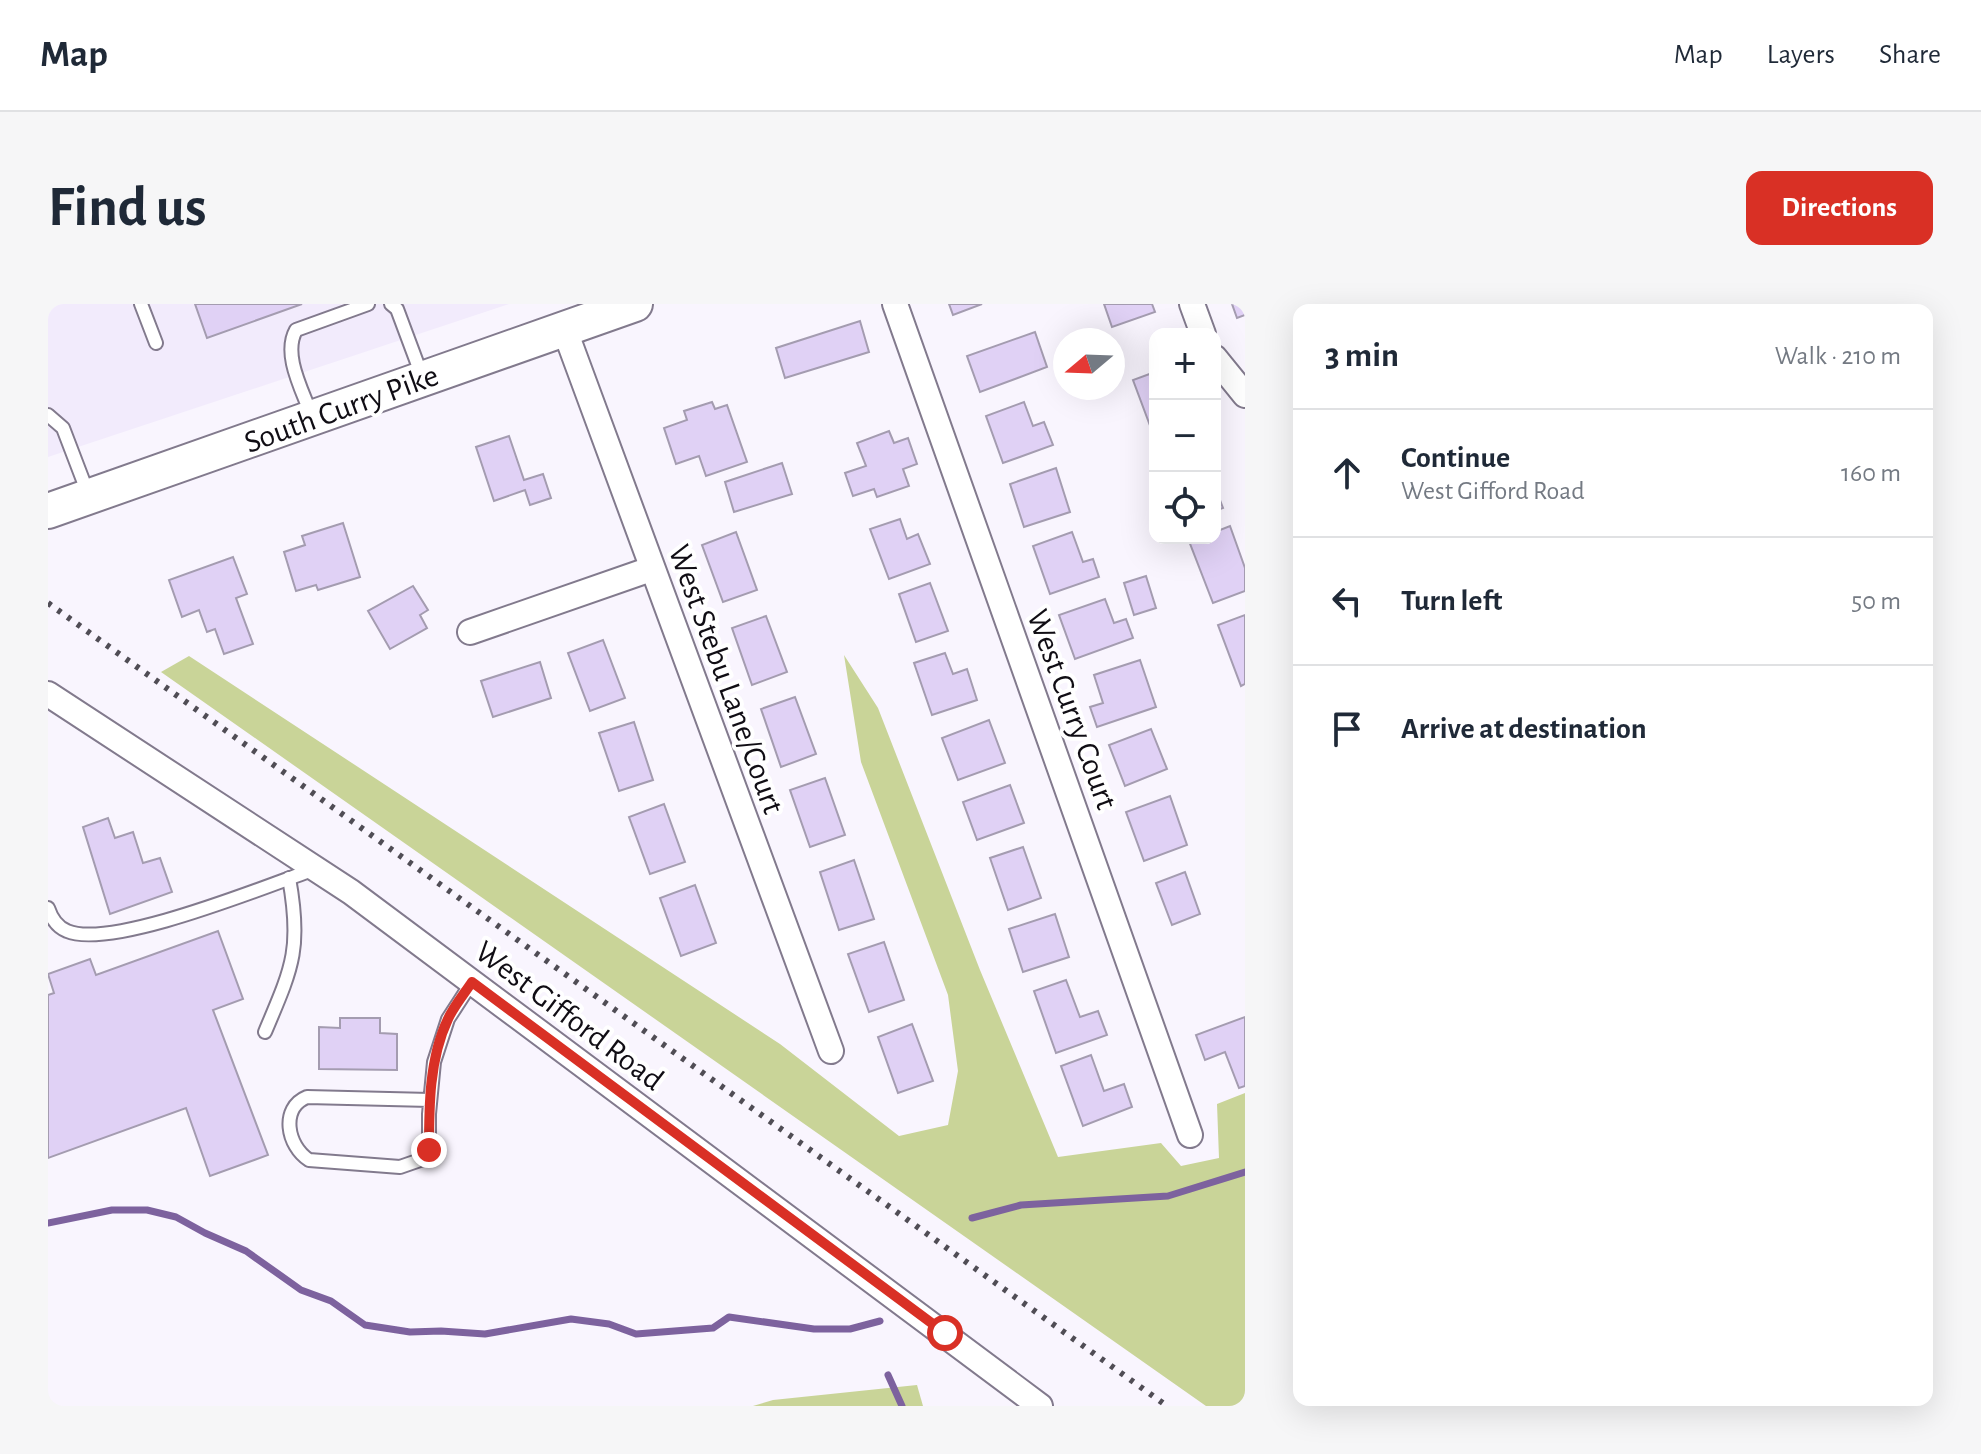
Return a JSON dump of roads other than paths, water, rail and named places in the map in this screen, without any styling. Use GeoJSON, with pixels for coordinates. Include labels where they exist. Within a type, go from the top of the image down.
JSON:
{"type":"FeatureCollection","features":[{"type":"Feature","properties":{"kind":"main road","name":"South Curry Pike"},"geometry":{"type":"LineString","coordinates":[[48,511],[635,304]]}},
{"type":"Feature","properties":{"kind":"street","name":"West Curry Court"},"geometry":{"type":"LineString","coordinates":[[895,304],[1190,1135]]}},
{"type":"Feature","properties":{"kind":"street"},"geometry":{"type":"LineString","coordinates":[[1192,304],[1201,328]]}},
{"type":"Feature","properties":{"kind":"street","name":"West Stebu Lane/Court"},"geometry":{"type":"LineString","coordinates":[[564,328],[831,1051]]}},
{"type":"Feature","properties":{"kind":"street"},"geometry":{"type":"LineString","coordinates":[[1221,365],[1245,395]]}},
{"type":"Feature","properties":{"kind":"street"},"geometry":{"type":"LineString","coordinates":[[470,632],[651,569]]}},
{"type":"Feature","properties":{"kind":"street","name":"West Gifford Road"},"geometry":{"type":"LineString","coordinates":[[48,694],[351,892],[1040,1406]]}},
{"type":"Feature","properties":{"kind":"lane"},"geometry":{"type":"LineString","coordinates":[[141,304],[156,343]]}},
{"type":"Feature","properties":{"kind":"lane"},"geometry":{"type":"LineString","coordinates":[[312,419],[290,352],[291,339],[296,330],[368,304]]}},
{"type":"Feature","properties":{"kind":"lane"},"geometry":{"type":"LineString","coordinates":[[391,304],[397,309],[423,379]]}},
{"type":"Feature","properties":{"kind":"lane"},"geometry":{"type":"LineString","coordinates":[[48,415],[63,428],[90,496]]}},
{"type":"Feature","properties":{"kind":"lane"},"geometry":{"type":"LineString","coordinates":[[48,908],[52,919],[67,931],[124,931],[165,921],[316,869]]}},
{"type":"Feature","properties":{"kind":"lane"},"geometry":{"type":"LineString","coordinates":[[265,1032],[289,975],[296,944],[289,878]]}},
{"type":"Feature","properties":{"kind":"lane"},"geometry":{"type":"LineString","coordinates":[[430,1100],[307,1097],[296,1101],[291,1111],[293,1143],[300,1154],[309,1160],[400,1167],[423,1159],[429,1150],[434,1062],[448,1019],[472,982]]}},
{"type":"Feature","properties":{"kind":"waterway"},"geometry":{"type":"LineString","coordinates":[[972,1218],[1021,1205],[1168,1196],[1245,1172]]}},
{"type":"Feature","properties":{"kind":"waterway"},"geometry":{"type":"LineString","coordinates":[[48,1223],[112,1210],[147,1210],[176,1217],[246,1251],[301,1290],[331,1301],[365,1325],[410,1332],[485,1334],[571,1319],[609,1324],[636,1334],[713,1328],[729,1317],[814,1329],[850,1329],[880,1321]]}},
{"type":"Feature","properties":{"kind":"waterway"},"geometry":{"type":"LineString","coordinates":[[888,1375],[902,1406]]}},
{"type":"Feature","properties":{"kind":"railway"},"geometry":{"type":"LineString","coordinates":[[48,603],[1167,1406]]}}]}
